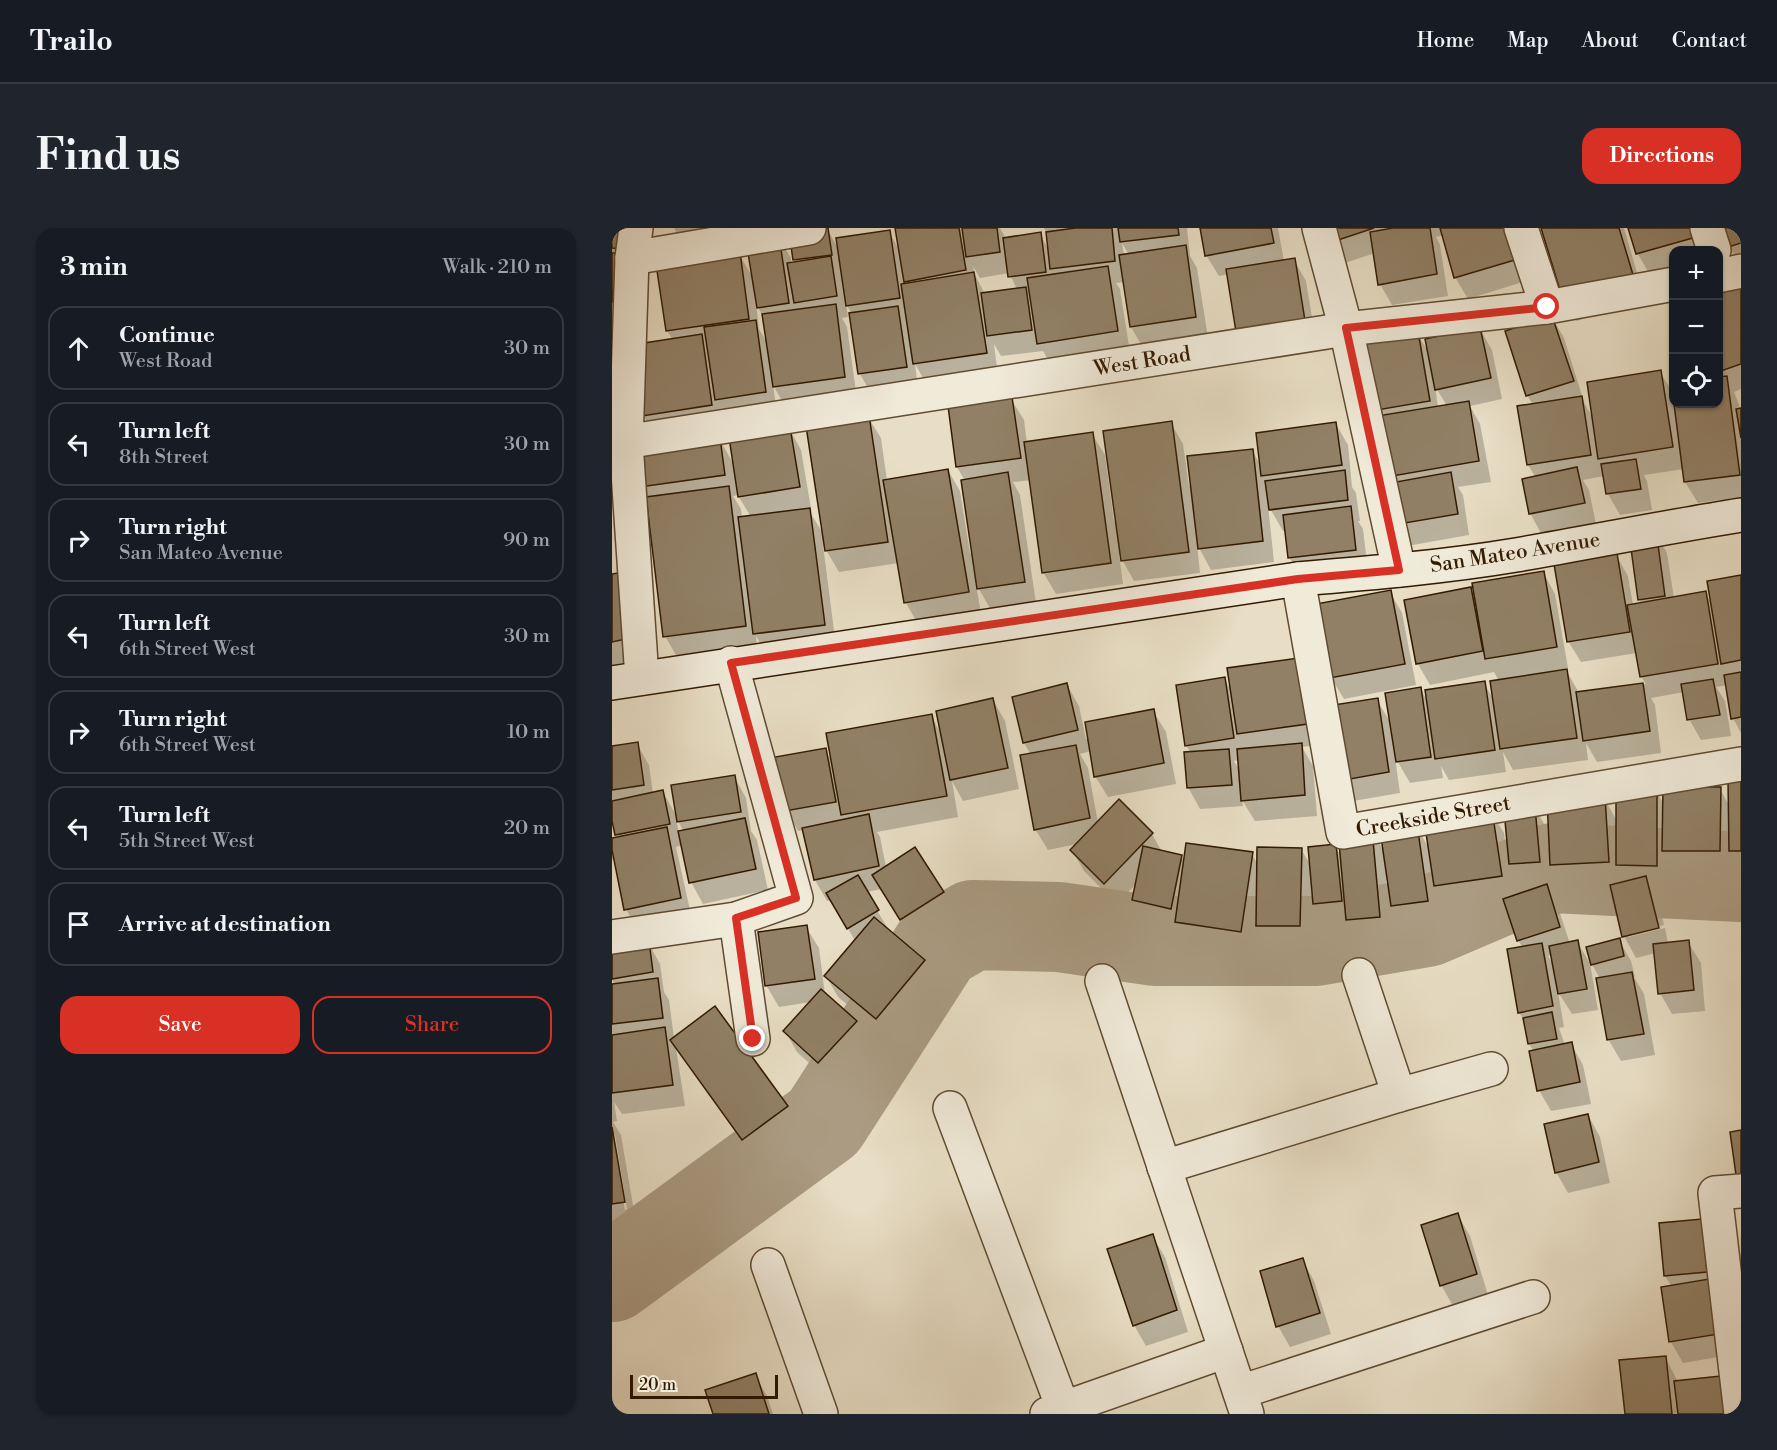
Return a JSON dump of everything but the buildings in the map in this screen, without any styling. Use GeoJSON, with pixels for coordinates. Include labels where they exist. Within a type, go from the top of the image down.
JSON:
{"type":"FeatureCollection","features":[{"type":"Feature","properties":{"kind":"street"},"geometry":{"type":"LineString","coordinates":[[627,680],[619,443],[634,243],[809,228]]}},
{"type":"Feature","properties":{"kind":"street"},"geometry":{"type":"LineString","coordinates":[[1319,228],[1346,328],[1399,570]]}},
{"type":"Feature","properties":{"kind":"street"},"geometry":{"type":"LineString","coordinates":[[1521,228],[1547,307]]}},
{"type":"Feature","properties":{"kind":"street"},"geometry":{"type":"LineString","coordinates":[[1707,228],[1714,246]]}},
{"type":"Feature","properties":{"kind":"street","name":"West Road"},"geometry":{"type":"LineString","coordinates":[[619,443],[1346,328],[1547,307],[1669,285]]}},
{"type":"Feature","properties":{"kind":"street","name":"San Mateo Avenue"},"geometry":{"type":"LineString","coordinates":[[627,680],[1298,579],[1399,570],[1515,555],[1661,527],[1741,515]]}},
{"type":"Feature","properties":{"kind":"street","name":"Creekside Street"},"geometry":{"type":"LineString","coordinates":[[1298,579],[1342,832],[1741,764]]}},
{"type":"Feature","properties":{"kind":"street"},"geometry":{"type":"LineString","coordinates":[[612,937],[736,918],[796,898],[731,663]]}},
{"type":"Feature","properties":{"kind":"street"},"geometry":{"type":"LineString","coordinates":[[736,918],[753,1039]]}},
{"type":"Feature","properties":{"kind":"street"},"geometry":{"type":"LineString","coordinates":[[1359,975],[1400,1095]]}},
{"type":"Feature","properties":{"kind":"street"},"geometry":{"type":"LineString","coordinates":[[1102,981],[1243,1403],[1533,1297]]}},
{"type":"Feature","properties":{"kind":"street"},"geometry":{"type":"LineString","coordinates":[[1164,1167],[1491,1069]]}},
{"type":"Feature","properties":{"kind":"street"},"geometry":{"type":"LineString","coordinates":[[950,1108],[1055,1411],[1226,1351]]}},
{"type":"Feature","properties":{"kind":"street"},"geometry":{"type":"LineString","coordinates":[[1741,1191],[1715,1193],[1741,1414]]}},
{"type":"Feature","properties":{"kind":"street"},"geometry":{"type":"LineString","coordinates":[[768,1265],[821,1414]]}},
{"type":"Feature","properties":{"kind":"waterway"},"geometry":{"type":"LineString","coordinates":[[612,1277],[824,1122],[938,945],[973,925],[1059,927],[1155,941],[1316,941],[1427,922],[1553,868],[1741,877]]}},
{"type":"Feature","properties":{"kind":"route"},"geometry":{"type":"LineString","coordinates":[[753,1039],[736,918],[796,898],[731,663],[1298,579],[1399,570],[1346,328],[1547,307]]}}]}
